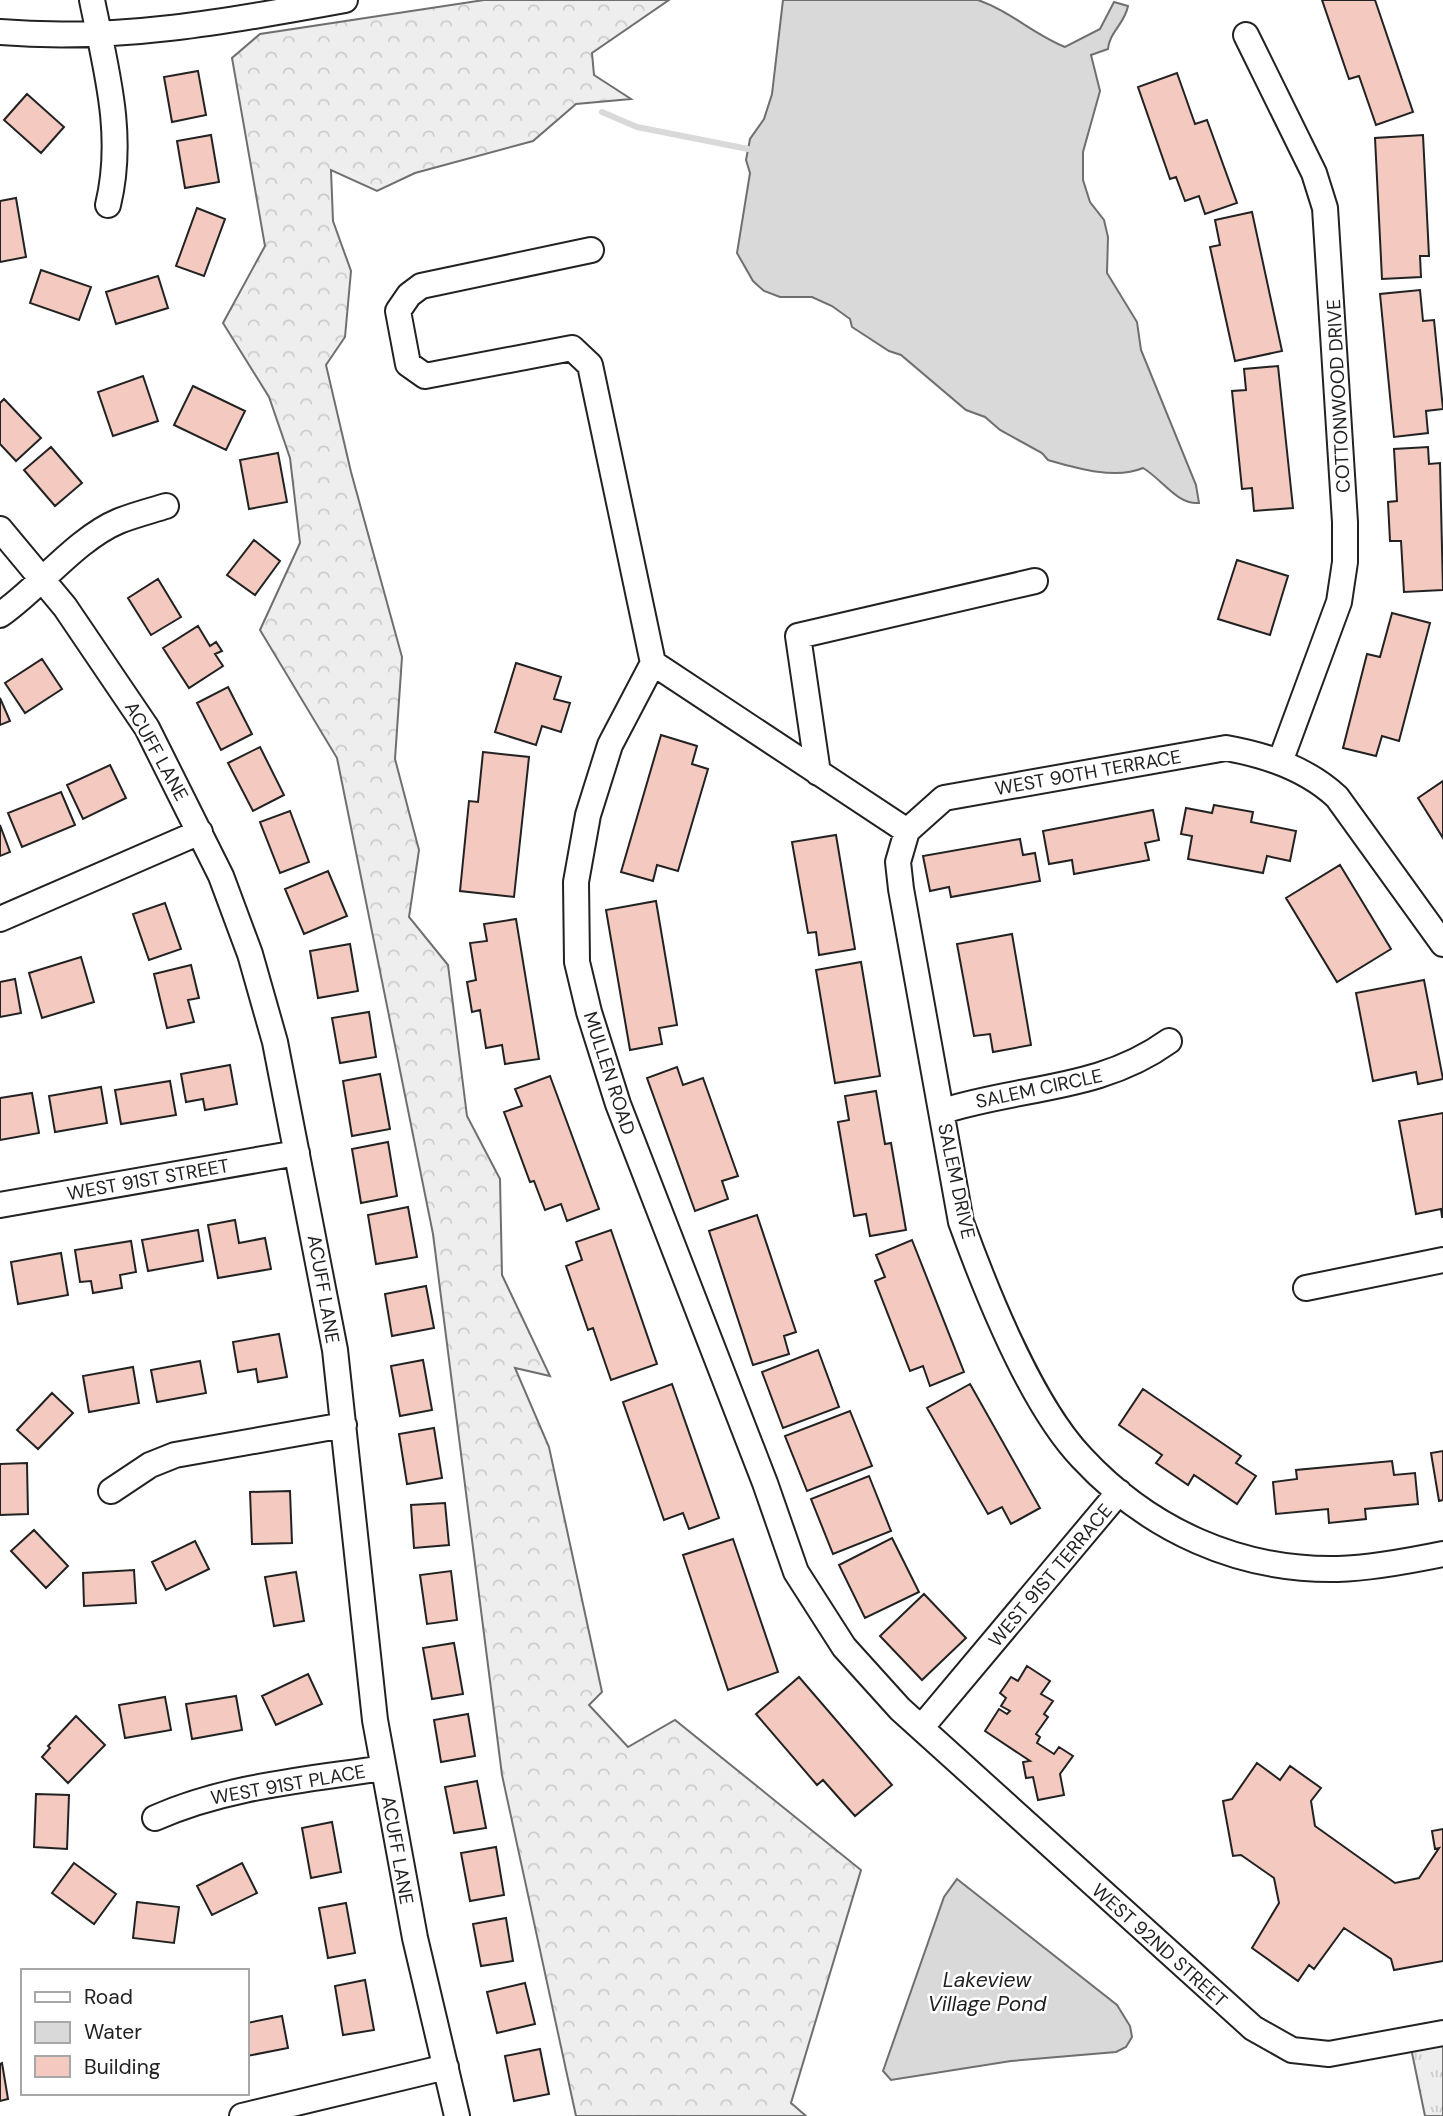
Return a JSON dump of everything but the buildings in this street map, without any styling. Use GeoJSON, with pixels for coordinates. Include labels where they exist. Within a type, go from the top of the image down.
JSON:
{"type":"FeatureCollection","features":[{"type":"Feature","properties":{"kind":"street"},"geometry":{"type":"LineString","coordinates":[[92,0],[117,139],[114,179],[108,205]]}},
{"type":"Feature","properties":{"kind":"street"},"geometry":{"type":"LineString","coordinates":[[0,32],[100,35],[245,18],[345,0]]}},
{"type":"Feature","properties":{"kind":"street","name":"COTTONWOOD DRIVE"},"geometry":{"type":"LineString","coordinates":[[1246,35],[1314,173],[1325,208],[1345,522],[1346,562],[1339,602],[1280,762]]}},
{"type":"Feature","properties":{"kind":"street"},"geometry":{"type":"LineString","coordinates":[[591,250],[421,286],[409,295],[398,311],[408,364],[425,376],[572,348],[590,365],[653,663],[907,831]]}},
{"type":"Feature","properties":{"kind":"street"},"geometry":{"type":"LineString","coordinates":[[0,615],[43,581],[70,555],[117,521],[166,506]]}},
{"type":"Feature","properties":{"kind":"street","name":"ACUFF LANE"},"geometry":{"type":"LineString","coordinates":[[0,530],[98,653],[146,728],[221,876],[250,954],[275,1042],[325,1289],[344,1425],[357,1575],[383,1768],[415,1938],[457,2116]]}},
{"type":"Feature","properties":{"kind":"street"},"geometry":{"type":"LineString","coordinates":[[818,773],[798,636],[1035,580]]}},
{"type":"Feature","properties":{"kind":"street","name":"MULLEN ROAD"},"geometry":{"type":"LineString","coordinates":[[653,663],[610,746],[596,785],[582,845],[576,882],[577,962],[589,1012],[618,1104],[765,1483],[796,1572],[844,1647],[921,1728]]}},
{"type":"Feature","properties":{"kind":"street","name":"WEST 90TH TERRACE"},"geometry":{"type":"LineString","coordinates":[[907,831],[944,798],[1226,748],[1280,762],[1321,782],[1337,797],[1440,934]]}},
{"type":"Feature","properties":{"kind":"street","name":"SALEM DRIVE"},"geometry":{"type":"LineString","coordinates":[[907,831],[898,862],[901,889],[961,1222],[981,1273],[1044,1407],[1081,1458],[1119,1492]]}},
{"type":"Feature","properties":{"kind":"street"},"geometry":{"type":"LineString","coordinates":[[0,919],[200,832]]}},
{"type":"Feature","properties":{"kind":"street","name":"SALEM CIRCLE"},"geometry":{"type":"LineString","coordinates":[[943,1111],[975,1100],[1086,1081],[1118,1071],[1146,1058],[1169,1041]]}},
{"type":"Feature","properties":{"kind":"street","name":"WEST 91ST STREET"},"geometry":{"type":"LineString","coordinates":[[0,1205],[297,1153]]}},
{"type":"Feature","properties":{"kind":"street"},"geometry":{"type":"LineString","coordinates":[[1306,1288],[1443,1260]]}},
{"type":"Feature","properties":{"kind":"street"},"geometry":{"type":"LineString","coordinates":[[111,1491],[150,1465],[175,1455],[344,1425]]}},
{"type":"Feature","properties":{"kind":"street","name":"WEST 91ST TERRACE"},"geometry":{"type":"LineString","coordinates":[[921,1728],[1119,1492],[1164,1526],[1214,1549],[1260,1562],[1338,1569],[1443,1554]]}},
{"type":"Feature","properties":{"kind":"street","name":"WEST 92ND STREET"},"geometry":{"type":"LineString","coordinates":[[921,1728],[1253,2028],[1292,2050],[1329,2054],[1443,2034]]}},
{"type":"Feature","properties":{"kind":"street","name":"WEST 91ST PLACE"},"geometry":{"type":"LineString","coordinates":[[155,1818],[202,1799],[247,1789],[383,1768]]}},
{"type":"Feature","properties":{"kind":"street"},"geometry":{"type":"LineString","coordinates":[[242,2116],[446,2067]]}},
{"type":"Feature","properties":{"kind":"green space"},"geometry":{"type":"Polygon","coordinates":[[[484,0],[669,0],[592,53],[594,75],[631,99],[576,104],[533,141],[415,173],[377,191],[331,170],[333,221],[351,271],[345,337],[326,365],[351,472],[402,657],[395,759],[419,850],[409,917],[448,965],[467,1116],[500,1179],[502,1275],[550,1376],[515,1368],[549,1447],[602,1692],[589,1705],[628,1747],[675,1720],[861,1870],[791,2103],[806,2116],[576,2116],[502,1775],[433,1234],[337,758],[260,630],[300,543],[290,458],[269,397],[223,323],[265,246],[232,58],[260,34],[484,0]]]}},
{"type":"Feature","properties":{"kind":"green space"},"geometry":{"type":"Polygon","coordinates":[[[1443,2043],[1443,2116],[1425,2116],[1411,2048],[1443,2043]]]}},
{"type":"Feature","properties":{"kind":"water"},"geometry":{"type":"Polygon","coordinates":[[[783,0],[978,0],[1001,10],[1065,47],[1100,29],[1114,2],[1128,6],[1108,49],[1091,55],[1100,91],[1083,152],[1083,180],[1090,202],[1104,220],[1108,237],[1107,273],[1137,322],[1141,350],[1196,485],[1199,503],[1191,503],[1177,496],[1143,468],[1108,473],[1048,460],[1042,453],[1000,430],[985,417],[966,410],[901,355],[889,351],[852,327],[850,319],[832,306],[812,297],[780,297],[764,291],[753,281],[737,253],[750,173],[746,160],[750,139],[764,119],[772,94],[783,0]]]}},
{"type":"Feature","properties":{"kind":"water","name":"Lakeview Village Pond"},"geometry":{"type":"Polygon","coordinates":[[[957,1879],[1117,2005],[1130,2026],[1132,2037],[1126,2047],[1116,2052],[1011,2061],[891,2080],[883,2071],[944,1897],[957,1879]]]}},
{"type":"Feature","properties":{"kind":"waterway"},"geometry":{"type":"LineString","coordinates":[[602,112],[637,127],[748,149]]}}]}
